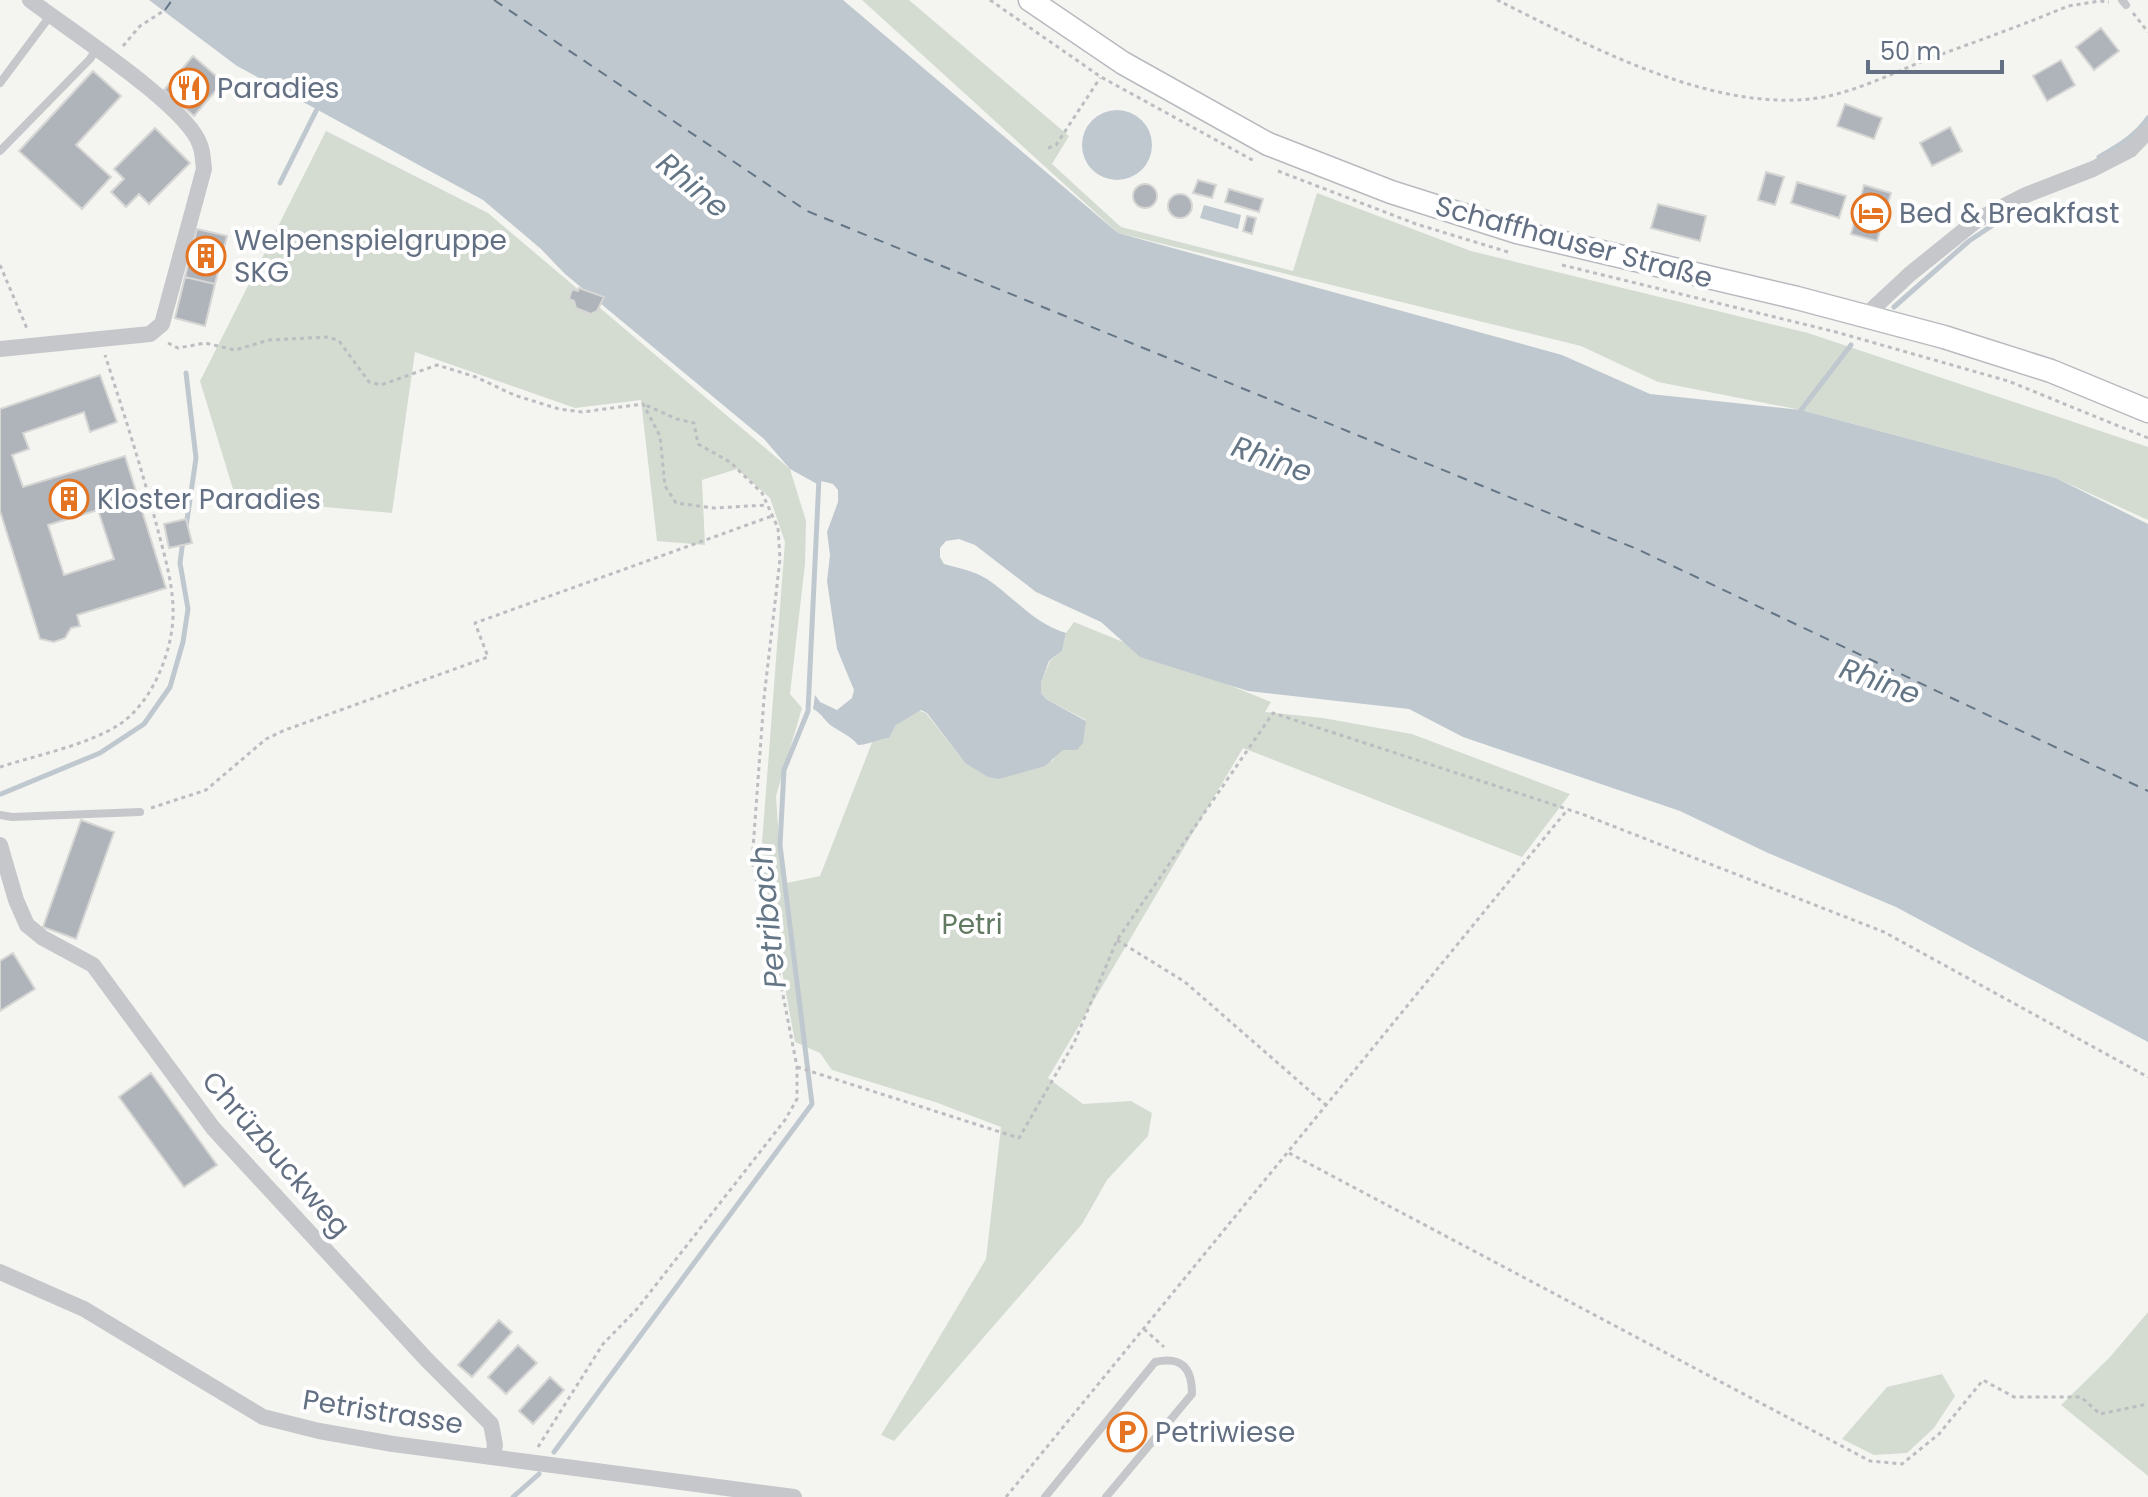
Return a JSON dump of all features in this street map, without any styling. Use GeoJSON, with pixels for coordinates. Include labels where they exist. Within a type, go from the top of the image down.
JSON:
{"type":"FeatureCollection","features":[{"type":"Feature","properties":{"kind":"main road","name":"Schaffhauser Straße"},"geometry":{"type":"LineString","coordinates":[[1030,0],[1123,63],[1268,144],[1391,192],[1517,232],[1866,315],[2051,371],[2148,411]]}},
{"type":"Feature","properties":{"kind":"street"},"geometry":{"type":"LineString","coordinates":[[0,349],[150,334],[162,324],[204,169],[200,143],[183,118],[97,48],[30,0]]}},
{"type":"Feature","properties":{"kind":"street"},"geometry":{"type":"LineString","coordinates":[[1866,315],[1910,274],[1977,220],[2130,150],[2148,131]]}},
{"type":"Feature","properties":{"kind":"street","name":"Chrüzbuckweg"},"geometry":{"type":"LineString","coordinates":[[0,845],[16,900],[27,925],[43,938],[93,965],[213,1128],[427,1360],[491,1424],[495,1445],[493,1455]]}},
{"type":"Feature","properties":{"kind":"street","name":"Petristrasse"},"geometry":{"type":"LineString","coordinates":[[0,1272],[84,1309],[263,1417],[393,1444],[794,1497]]}},
{"type":"Feature","properties":{"kind":"lane"},"geometry":{"type":"LineString","coordinates":[[0,83],[50,16]]}},
{"type":"Feature","properties":{"kind":"lane"},"geometry":{"type":"LineString","coordinates":[[0,151],[90,59],[97,48]]}},
{"type":"Feature","properties":{"kind":"lane"},"geometry":{"type":"LineString","coordinates":[[0,815],[140,812]]}},
{"type":"Feature","properties":{"kind":"lane"},"geometry":{"type":"LineString","coordinates":[[1045,1497],[1155,1362],[1170,1359],[1182,1363],[1192,1379],[1192,1394],[1106,1497]]}},
{"type":"Feature","properties":{"kind":"path"},"geometry":{"type":"LineString","coordinates":[[1497,0],[1652,72],[1709,90],[1767,99],[1823,97],[1870,83],[2068,6],[2100,1],[2124,2],[2148,32]]}},
{"type":"Feature","properties":{"kind":"path"},"geometry":{"type":"LineString","coordinates":[[111,59],[140,26],[165,10]]}},
{"type":"Feature","properties":{"kind":"path"},"geometry":{"type":"LineString","coordinates":[[1048,148],[1056,145],[1101,77]]}},
{"type":"Feature","properties":{"kind":"path"},"geometry":{"type":"LineString","coordinates":[[0,265],[35,346]]}},
{"type":"Feature","properties":{"kind":"path"},"geometry":{"type":"LineString","coordinates":[[150,334],[178,348],[205,343],[235,350],[269,340],[329,337],[339,341],[369,382],[381,385],[437,365],[559,409],[582,412],[643,404],[694,423],[698,444],[730,462],[762,493],[778,528],[780,559],[764,698],[752,862],[775,954],[797,1067],[797,1099],[785,1120],[637,1309],[603,1344],[530,1461]]}},
{"type":"Feature","properties":{"kind":"path"},"geometry":{"type":"LineString","coordinates":[[0,767],[99,735],[123,722],[152,688],[170,647],[173,607],[166,560],[144,476],[100,340]]}},
{"type":"Feature","properties":{"kind":"path"},"geometry":{"type":"LineString","coordinates":[[643,404],[660,436],[665,486],[676,503],[714,508],[767,505]]}},
{"type":"Feature","properties":{"kind":"path"},"geometry":{"type":"LineString","coordinates":[[140,812],[206,790],[266,739],[285,730],[488,657],[475,623],[772,516]]}},
{"type":"Feature","properties":{"kind":"path"},"geometry":{"type":"LineString","coordinates":[[797,1067],[1019,1138],[1074,1043],[1117,940],[1273,713],[1568,809],[1884,932],[2148,1077]]}},
{"type":"Feature","properties":{"kind":"path"},"geometry":{"type":"LineString","coordinates":[[1006,1497],[1568,809]]}},
{"type":"Feature","properties":{"kind":"path"},"geometry":{"type":"LineString","coordinates":[[1117,940],[1185,982],[1327,1106]]}},
{"type":"Feature","properties":{"kind":"path"},"geometry":{"type":"LineString","coordinates":[[1289,1153],[1870,1461],[1902,1464],[1939,1434],[1983,1380],[2014,1397],[2081,1397],[2100,1414],[2148,1404]]}},
{"type":"Feature","properties":{"kind":"path"},"geometry":{"type":"LineString","coordinates":[[1144,1329],[1182,1363]]}},
{"type":"Feature","properties":{"kind":"green space"},"geometry":{"type":"Polygon","coordinates":[[[862,0],[909,0],[1069,136],[1052,164],[1121,227],[1293,271],[1317,193],[1471,251],[1808,333],[2148,447],[2148,520],[2056,478],[1801,410],[1658,382],[1581,346],[1118,233],[862,0]]]}},
{"type":"Feature","properties":{"kind":"green space","name":"Petri"},"geometry":{"type":"Polygon","coordinates":[[[326,131],[488,213],[790,469],[806,521],[805,564],[790,694],[802,708],[776,796],[782,884],[820,876],[873,740],[889,738],[896,725],[917,710],[926,713],[965,763],[1052,761],[1086,720],[1046,699],[1041,693],[1041,683],[1050,661],[1062,651],[1066,633],[1074,622],[1271,702],[1265,712],[1323,718],[1412,734],[1570,794],[1522,857],[1243,748],[1048,1078],[1083,1104],[1131,1101],[1152,1113],[1148,1136],[1107,1180],[1082,1224],[894,1441],[881,1435],[986,1259],[1001,1127],[935,1102],[832,1070],[820,1053],[795,1042],[761,856],[785,542],[770,498],[737,469],[702,480],[705,545],[657,541],[641,400],[575,408],[415,352],[392,513],[236,499],[200,381],[326,131]]]}},
{"type":"Feature","properties":{"kind":"green space"},"geometry":{"type":"Polygon","coordinates":[[[2148,1312],[2148,1476],[2061,1405],[2110,1357],[2148,1312]]]}},
{"type":"Feature","properties":{"kind":"green space"},"geometry":{"type":"Polygon","coordinates":[[[1942,1374],[1955,1396],[1934,1428],[1907,1453],[1874,1455],[1842,1439],[1887,1387],[1942,1374]]]}},
{"type":"Feature","properties":{"kind":"water","name":"Rhine"},"geometry":{"type":"Polygon","coordinates":[[[149,0],[843,0],[1118,233],[1562,355],[1650,394],[1801,410],[2056,478],[2148,524],[2148,1042],[1896,907],[1768,853],[1680,811],[1463,737],[1409,709],[1248,691],[1140,657],[1101,622],[1036,592],[975,545],[959,539],[946,541],[940,548],[944,564],[987,579],[1034,617],[1066,633],[1062,651],[1049,661],[1041,683],[1041,693],[1046,699],[1086,721],[1083,743],[1077,750],[1063,750],[1045,766],[999,779],[988,777],[965,763],[927,713],[921,710],[896,725],[889,738],[858,745],[813,709],[815,695],[820,702],[837,710],[852,698],[854,690],[837,649],[827,581],[830,555],[827,532],[838,502],[838,490],[833,484],[821,481],[819,485],[790,469],[764,439],[565,274],[541,249],[483,200],[237,66],[149,0]]]}},
{"type":"Feature","properties":{"kind":"water"},"geometry":{"type":"Polygon","coordinates":[[[1117,110],[1142,120],[1152,145],[1142,170],[1117,180],[1092,170],[1082,145],[1092,120],[1117,110]]]}},
{"type":"Feature","properties":{"kind":"water"},"geometry":{"type":"Polygon","coordinates":[[[1204,205],[1241,215],[1238,229],[1200,218],[1204,205]]]}},
{"type":"Feature","properties":{"kind":"building"},"geometry":{"type":"Polygon","coordinates":[[[2101,28],[2119,51],[2094,70],[2076,47],[2101,28]]]}},
{"type":"Feature","properties":{"kind":"building"},"geometry":{"type":"Polygon","coordinates":[[[193,56],[223,82],[194,116],[164,90],[193,56]]]}},
{"type":"Feature","properties":{"kind":"building"},"geometry":{"type":"Polygon","coordinates":[[[2061,60],[2075,85],[2047,101],[2033,76],[2061,60]]]}},
{"type":"Feature","properties":{"kind":"building"},"geometry":{"type":"Polygon","coordinates":[[[93,71],[121,96],[76,145],[111,177],[82,209],[19,151],[93,71]]]}},
{"type":"Feature","properties":{"kind":"building"},"geometry":{"type":"Polygon","coordinates":[[[1845,104],[1882,118],[1874,139],[1837,126],[1845,104]]]}},
{"type":"Feature","properties":{"kind":"building"},"geometry":{"type":"Polygon","coordinates":[[[1950,127],[1962,151],[1932,166],[1920,143],[1950,127]]]}},
{"type":"Feature","properties":{"kind":"building"},"geometry":{"type":"Polygon","coordinates":[[[155,128],[190,163],[149,204],[139,194],[126,207],[111,192],[124,179],[114,169],[155,128]]]}},
{"type":"Feature","properties":{"kind":"building"},"geometry":{"type":"Polygon","coordinates":[[[1766,172],[1784,177],[1775,205],[1758,200],[1766,172]]]}},
{"type":"Feature","properties":{"kind":"building"},"geometry":{"type":"Polygon","coordinates":[[[1198,180],[1216,185],[1212,198],[1193,193],[1198,180]]]}},
{"type":"Feature","properties":{"kind":"building"},"geometry":{"type":"Polygon","coordinates":[[[1797,182],[1846,196],[1839,218],[1791,203],[1797,182]]]}},
{"type":"Feature","properties":{"kind":"building"},"geometry":{"type":"Polygon","coordinates":[[[1145,184],[1154,187],[1157,196],[1154,205],[1145,208],[1136,205],[1133,196],[1136,187],[1145,184]]]}},
{"type":"Feature","properties":{"kind":"building","name":"Bed & Breakfast"},"geometry":{"type":"Polygon","coordinates":[[[1864,185],[1891,193],[1877,241],[1851,234],[1864,185]]]}},
{"type":"Feature","properties":{"kind":"building"},"geometry":{"type":"Polygon","coordinates":[[[1229,189],[1263,199],[1259,212],[1225,202],[1229,189]]]}},
{"type":"Feature","properties":{"kind":"building"},"geometry":{"type":"Polygon","coordinates":[[[1180,194],[1189,197],[1192,206],[1189,215],[1180,218],[1171,215],[1168,206],[1171,197],[1180,194]]]}},
{"type":"Feature","properties":{"kind":"building"},"geometry":{"type":"Polygon","coordinates":[[[1658,204],[1706,216],[1700,241],[1651,228],[1658,204]]]}},
{"type":"Feature","properties":{"kind":"building"},"geometry":{"type":"Polygon","coordinates":[[[1247,216],[1256,218],[1252,234],[1243,231],[1247,216]]]}},
{"type":"Feature","properties":{"kind":"building","name":"Welpenspielgruppe SKG"},"geometry":{"type":"Polygon","coordinates":[[[197,229],[227,236],[215,284],[185,277],[197,229]]]}},
{"type":"Feature","properties":{"kind":"building"},"geometry":{"type":"Polygon","coordinates":[[[185,277],[215,284],[205,326],[175,318],[185,277]]]}},
{"type":"Feature","properties":{"kind":"building"},"geometry":{"type":"Polygon","coordinates":[[[579,288],[604,297],[597,311],[591,314],[576,308],[574,301],[569,299],[572,289],[578,291],[579,288]]]}},
{"type":"Feature","properties":{"kind":"building","name":"Kloster Paradies"},"geometry":{"type":"Polygon","coordinates":[[[100,375],[117,422],[90,432],[84,412],[23,433],[29,449],[12,455],[23,487],[125,456],[166,588],[77,615],[80,626],[71,628],[65,638],[54,642],[40,639],[0,511],[0,409],[100,375]],[[98,510],[48,525],[64,575],[114,559],[98,510]]]}},
{"type":"Feature","properties":{"kind":"building"},"geometry":{"type":"Polygon","coordinates":[[[186,519],[192,543],[169,548],[164,524],[186,519]]]}},
{"type":"Feature","properties":{"kind":"building"},"geometry":{"type":"Polygon","coordinates":[[[81,820],[114,832],[76,939],[43,927],[81,820]]]}},
{"type":"Feature","properties":{"kind":"building"},"geometry":{"type":"Polygon","coordinates":[[[13,953],[35,989],[0,1011],[0,961],[13,953]]]}},
{"type":"Feature","properties":{"kind":"building"},"geometry":{"type":"Polygon","coordinates":[[[151,1073],[217,1165],[184,1187],[119,1097],[151,1073]]]}},
{"type":"Feature","properties":{"kind":"building"},"geometry":{"type":"Polygon","coordinates":[[[499,1320],[512,1332],[472,1377],[458,1365],[499,1320]]]}},
{"type":"Feature","properties":{"kind":"building"},"geometry":{"type":"Polygon","coordinates":[[[518,1345],[537,1363],[506,1394],[488,1377],[518,1345]]]}},
{"type":"Feature","properties":{"kind":"building"},"geometry":{"type":"Polygon","coordinates":[[[550,1377],[564,1390],[533,1424],[519,1411],[550,1377]]]}},
{"type":"Feature","properties":{"kind":"waterway"},"geometry":{"type":"LineString","coordinates":[[280,183],[316,111]]}},
{"type":"Feature","properties":{"kind":"waterway"},"geometry":{"type":"LineString","coordinates":[[2099,157],[2120,145],[2148,118]]}},
{"type":"Feature","properties":{"kind":"waterway"},"geometry":{"type":"LineString","coordinates":[[1894,307],[1969,241],[2002,219]]}},
{"type":"Feature","properties":{"kind":"waterway"},"geometry":{"type":"LineString","coordinates":[[1801,410],[1851,345]]}},
{"type":"Feature","properties":{"kind":"waterway"},"geometry":{"type":"LineString","coordinates":[[186,373],[196,458],[186,527]]}},
{"type":"Feature","properties":{"kind":"waterway","name":"Petribach"},"geometry":{"type":"LineString","coordinates":[[554,1452],[812,1104],[780,845],[784,770],[808,711],[819,478]]}},
{"type":"Feature","properties":{"kind":"waterway"},"geometry":{"type":"LineString","coordinates":[[1,794],[100,753],[144,724],[170,687],[183,642],[188,609],[180,563],[183,540]]}},
{"type":"Feature","properties":{"kind":"waterway","name":"Petribach"},"geometry":{"type":"LineString","coordinates":[[513,1497],[539,1474]]}},
{"type":"Feature","properties":{"kind":"ferry route"},"geometry":{"type":"LineString","coordinates":[[165,10],[172,0]]}},
{"type":"Feature","properties":{"kind":"ferry route"},"geometry":{"type":"LineString","coordinates":[[494,0],[807,211],[1637,549],[2148,791]]}},
{"type":"Feature","properties":{"kind":"place","name":"Paradies"},"geometry":{"type":"Point","coordinates":[189,88]}},
{"type":"Feature","properties":{"kind":"place","name":"Bed & Breakfast"},"geometry":{"type":"Point","coordinates":[1871,213]}},
{"type":"Feature","properties":{"kind":"place","name":"Welpenspielgruppe SKG"},"geometry":{"type":"Point","coordinates":[206,256]}},
{"type":"Feature","properties":{"kind":"place","name":"Kloster Paradies"},"geometry":{"type":"Point","coordinates":[69,499]}},
{"type":"Feature","properties":{"kind":"place","name":"Petriwiese"},"geometry":{"type":"Point","coordinates":[1127,1432]}}]}
